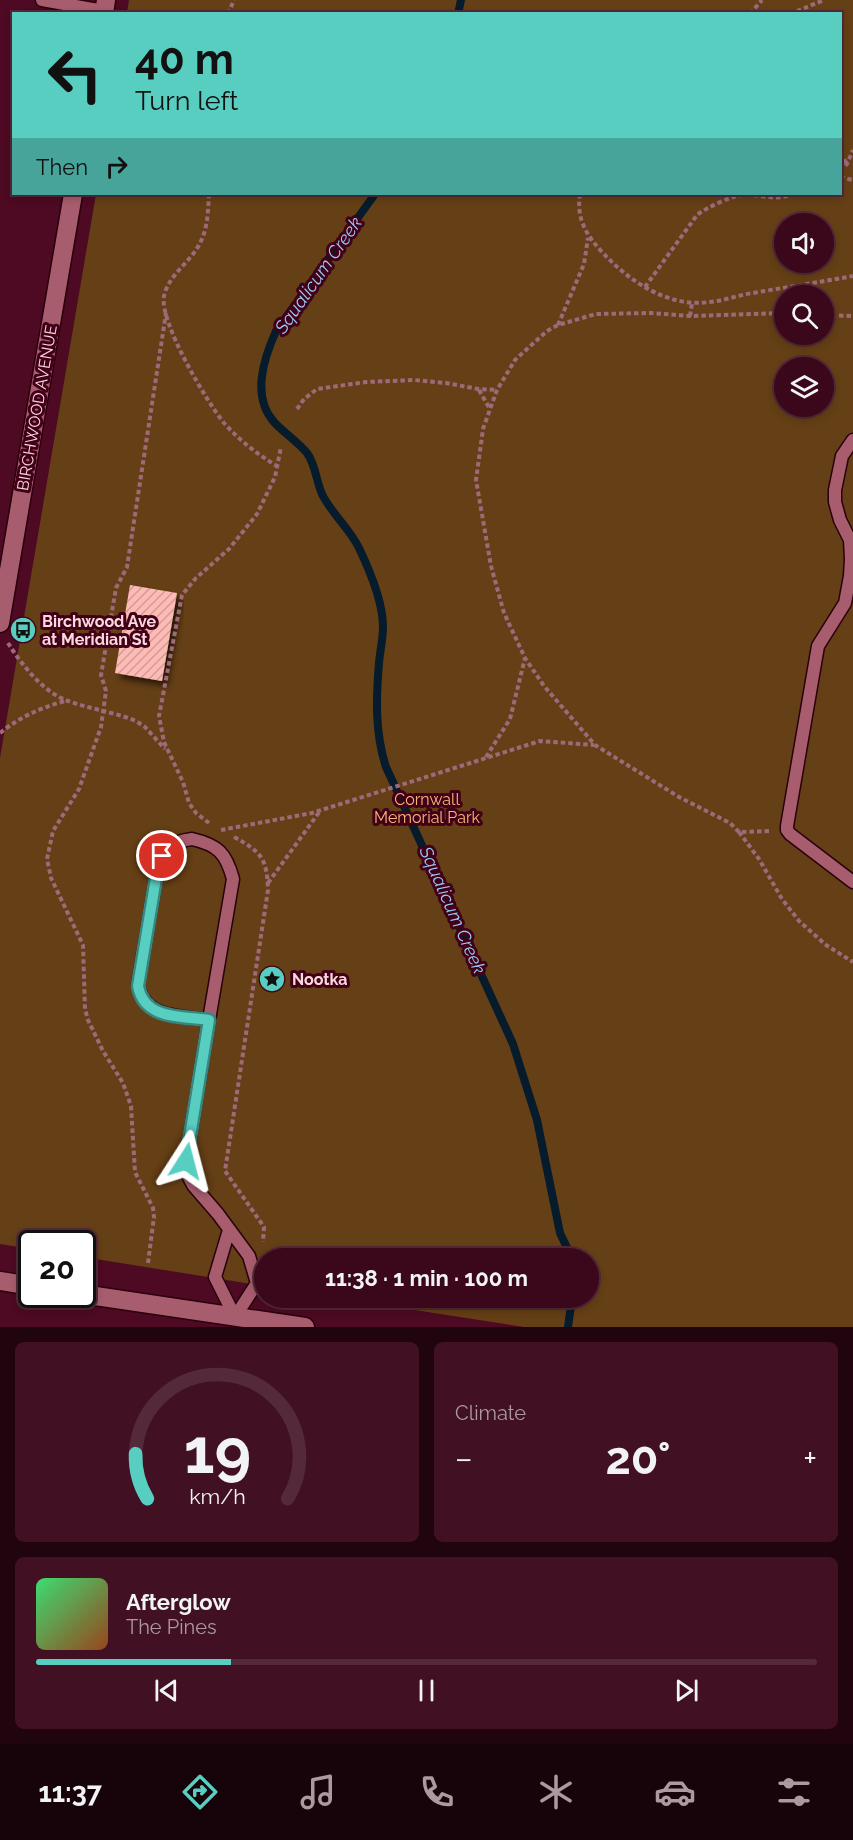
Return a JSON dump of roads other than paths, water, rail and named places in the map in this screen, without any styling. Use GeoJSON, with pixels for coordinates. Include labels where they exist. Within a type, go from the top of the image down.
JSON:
{"type":"FeatureCollection","features":[{"type":"Feature","properties":{"kind":"street","name":"BIRCHWOOD AVENUE"},"geometry":{"type":"LineString","coordinates":[[2,631],[73,195]]}},
{"type":"Feature","properties":{"kind":"street"},"geometry":{"type":"LineString","coordinates":[[0,1281],[18,1284]]}},
{"type":"Feature","properties":{"kind":"street"},"geometry":{"type":"LineString","coordinates":[[96,1297],[235,1322],[305,1327]]}},
{"type":"Feature","properties":{"kind":"lane"},"geometry":{"type":"LineString","coordinates":[[42,0],[105,8]]}},
{"type":"Feature","properties":{"kind":"lane"},"geometry":{"type":"LineString","coordinates":[[853,440],[842,456],[835,490],[840,520],[850,540],[852,559],[850,576],[845,603],[818,646],[788,831],[853,882]]}},
{"type":"Feature","properties":{"kind":"lane"},"geometry":{"type":"LineString","coordinates":[[209,1020],[163,1014],[148,1007],[140,997],[138,986],[157,872],[162,856],[167,847],[178,841],[192,839],[207,842],[221,851],[229,863],[233,879],[186,1161],[187,1174],[193,1185],[249,1256],[257,1284],[235,1322]]}},
{"type":"Feature","properties":{"kind":"lane"},"geometry":{"type":"LineString","coordinates":[[229,1230],[215,1276],[235,1322]]}},
{"type":"Feature","properties":{"kind":"waterway","name":"Squalicum Creek"},"geometry":{"type":"LineString","coordinates":[[458,12],[461,0]]}},
{"type":"Feature","properties":{"kind":"waterway","name":"Squalicum Creek"},"geometry":{"type":"LineString","coordinates":[[374,195],[276,331],[264,365],[261,389],[263,401],[274,422],[307,453],[323,496],[355,541],[375,586],[381,607],[383,627],[377,703],[382,754],[513,1044],[537,1120],[560,1233],[567,1248]]}},
{"type":"Feature","properties":{"kind":"waterway","name":"Squalicum Creek"},"geometry":{"type":"LineString","coordinates":[[568,1327],[571,1308]]}},
{"type":"Feature","properties":{"kind":"place","name":"Birchwood Ave at Meridian St"},"geometry":{"type":"Point","coordinates":[23,630]}},
{"type":"Feature","properties":{"kind":"place","name":"Nootka"},"geometry":{"type":"Point","coordinates":[272,979]}},
{"type":"Feature","properties":{"kind":"park label","name":"Cornwall Memorial Park"},"geometry":{"type":"Point","coordinates":[427,808]}}]}
